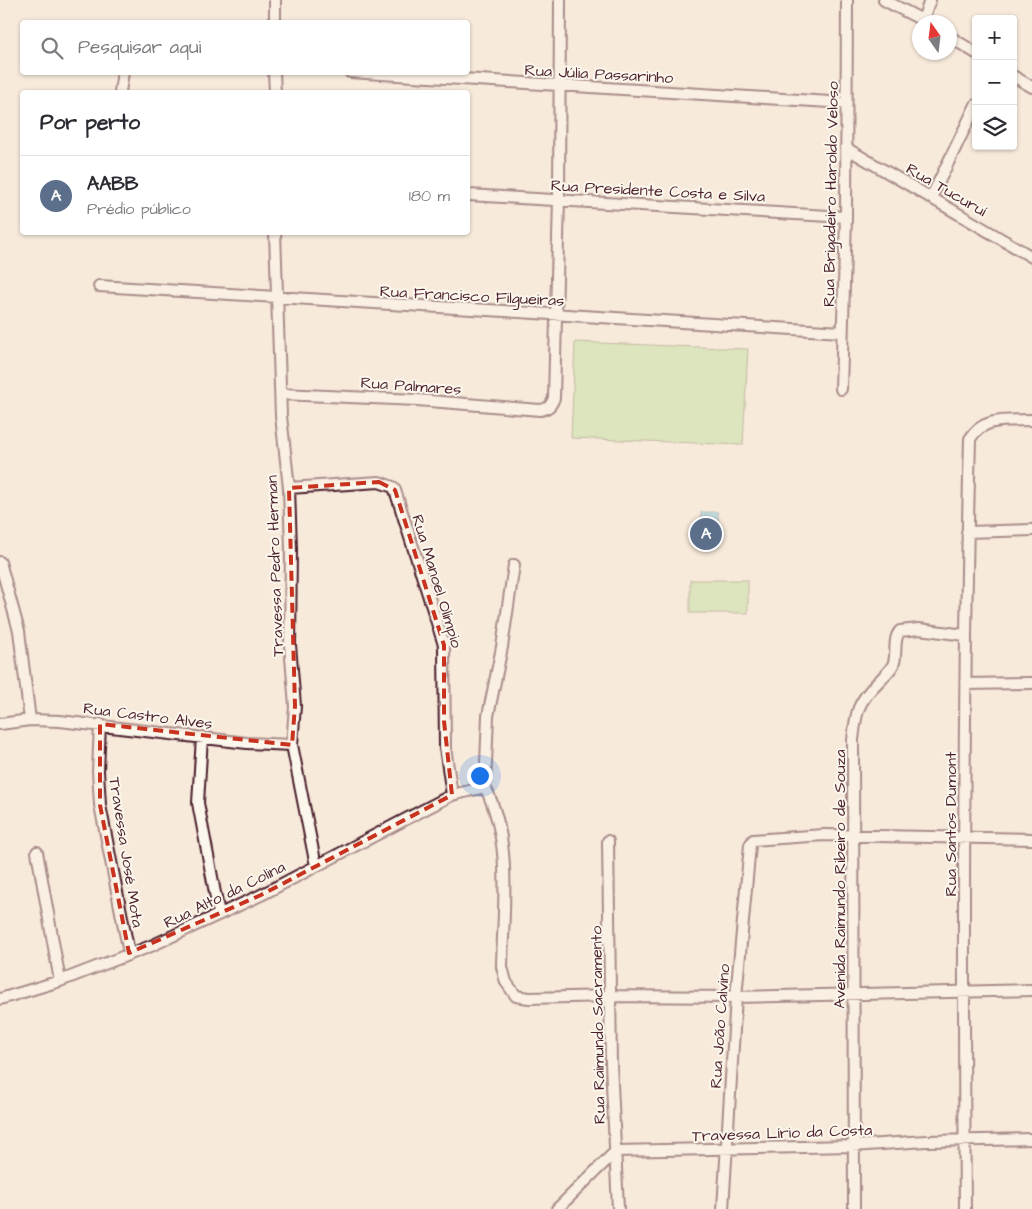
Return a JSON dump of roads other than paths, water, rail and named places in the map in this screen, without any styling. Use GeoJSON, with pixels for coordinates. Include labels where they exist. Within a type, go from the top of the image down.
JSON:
{"type":"FeatureCollection","features":[{"type":"Feature","properties":{"kind":"street"},"geometry":{"type":"LineString","coordinates":[[275,0],[275,20]]}},
{"type":"Feature","properties":{"kind":"street"},"geometry":{"type":"LineString","coordinates":[[557,314],[560,0]]}},
{"type":"Feature","properties":{"kind":"street","name":"Rua Brigadeiro Haroldo Veloso"},"geometry":{"type":"LineString","coordinates":[[841,389],[846,217],[847,0]]}},
{"type":"Feature","properties":{"kind":"street"},"geometry":{"type":"LineString","coordinates":[[884,0],[913,15]]}},
{"type":"Feature","properties":{"kind":"street"},"geometry":{"type":"LineString","coordinates":[[926,15],[930,0]]}},
{"type":"Feature","properties":{"kind":"street"},"geometry":{"type":"LineString","coordinates":[[957,41],[972,51]]}},
{"type":"Feature","properties":{"kind":"street"},"geometry":{"type":"LineString","coordinates":[[120,90],[123,75]]}},
{"type":"Feature","properties":{"kind":"street"},"geometry":{"type":"LineString","coordinates":[[274,75],[275,90]]}},
{"type":"Feature","properties":{"kind":"street","name":"Rua Júlia Passarinho"},"geometry":{"type":"LineString","coordinates":[[398,75],[846,102]]}},
{"type":"Feature","properties":{"kind":"street"},"geometry":{"type":"LineString","coordinates":[[1017,78],[1032,87]]}},
{"type":"Feature","properties":{"kind":"street"},"geometry":{"type":"LineString","coordinates":[[931,198],[972,113]]}},
{"type":"Feature","properties":{"kind":"street","name":"Rua Tucuruí"},"geometry":{"type":"LineString","coordinates":[[846,148],[1032,257]]}},
{"type":"Feature","properties":{"kind":"street","name":"Rua Presidente Costa e Silva"},"geometry":{"type":"LineString","coordinates":[[470,195],[846,217]]}},
{"type":"Feature","properties":{"kind":"street","name":"Travessa Pedro Herman"},"geometry":{"type":"LineString","coordinates":[[275,235],[280,394],[283,444],[289,488],[290,645],[295,706],[292,746],[316,866]]}},
{"type":"Feature","properties":{"kind":"street","name":"Rua Francisco Filgueiras"},"geometry":{"type":"LineString","coordinates":[[100,286],[842,332]]}},
{"type":"Feature","properties":{"kind":"street","name":"Rua Palmares"},"geometry":{"type":"LineString","coordinates":[[280,394],[417,400],[540,410],[547,408],[554,398],[557,314]]}},
{"type":"Feature","properties":{"kind":"street","name":"Rua Santos Dumont"},"geometry":{"type":"LineString","coordinates":[[965,1209],[963,991],[966,635],[970,439],[974,431],[987,423],[1032,420]]}},
{"type":"Feature","properties":{"kind":"street","name":"Rua Manoel Olímpio"},"geometry":{"type":"LineString","coordinates":[[289,488],[379,482],[396,490],[444,645],[445,747],[452,795]]}},
{"type":"Feature","properties":{"kind":"street"},"geometry":{"type":"LineString","coordinates":[[968,532],[1032,530]]}},
{"type":"Feature","properties":{"kind":"street"},"geometry":{"type":"LineString","coordinates":[[0,562],[20,630],[30,720]]}},
{"type":"Feature","properties":{"kind":"street"},"geometry":{"type":"LineString","coordinates":[[514,565],[502,647],[488,716],[485,787],[501,827],[504,978],[516,996],[529,998],[610,996],[736,997],[1032,990]]}},
{"type":"Feature","properties":{"kind":"street","name":"Avenida Raimundo Ribeiro de Souza"},"geometry":{"type":"LineString","coordinates":[[854,1209],[852,1146],[854,995],[853,740],[856,714],[864,695],[894,663],[897,635],[900,631],[909,629],[966,635]]}},
{"type":"Feature","properties":{"kind":"street"},"geometry":{"type":"LineString","coordinates":[[966,684],[1032,683]]}},
{"type":"Feature","properties":{"kind":"street","name":"Rua Castro Alves"},"geometry":{"type":"LineString","coordinates":[[0,724],[30,720],[100,724],[292,746]]}},
{"type":"Feature","properties":{"kind":"street","name":"Travessa José Mota"},"geometry":{"type":"LineString","coordinates":[[100,724],[98,771],[100,805],[129,953]]}},
{"type":"Feature","properties":{"kind":"street"},"geometry":{"type":"LineString","coordinates":[[202,737],[198,803],[219,914]]}},
{"type":"Feature","properties":{"kind":"street"},"geometry":{"type":"LineString","coordinates":[[452,795],[485,787]]}},
{"type":"Feature","properties":{"kind":"street","name":"Rua Alto da Colina"},"geometry":{"type":"LineString","coordinates":[[0,999],[60,981],[151,946],[316,866],[452,795]]}},
{"type":"Feature","properties":{"kind":"street"},"geometry":{"type":"LineString","coordinates":[[853,834],[1032,839]]}},
{"type":"Feature","properties":{"kind":"street","name":"Rua João Calvino"},"geometry":{"type":"LineString","coordinates":[[723,1209],[725,1149],[736,997],[750,846],[756,838],[853,834]]}},
{"type":"Feature","properties":{"kind":"street","name":"Rua Raimundo Sacramento"},"geometry":{"type":"LineString","coordinates":[[608,841],[610,1063],[618,1209]]}},
{"type":"Feature","properties":{"kind":"street"},"geometry":{"type":"LineString","coordinates":[[37,852],[60,981]]}},
{"type":"Feature","properties":{"kind":"street","name":"Travessa Lírio da Costa"},"geometry":{"type":"LineString","coordinates":[[616,1151],[852,1146],[965,1140],[1032,1139]]}},
{"type":"Feature","properties":{"kind":"street"},"geometry":{"type":"LineString","coordinates":[[556,1209],[616,1151]]}},
{"type":"Feature","properties":{"kind":"water"},"geometry":{"type":"Polygon","coordinates":[[[701,512],[718,512],[719,546],[701,547],[701,512]]]}},
{"type":"Feature","properties":{"kind":"place","name":"AABB"},"geometry":{"type":"Point","coordinates":[706,534]}}]}
